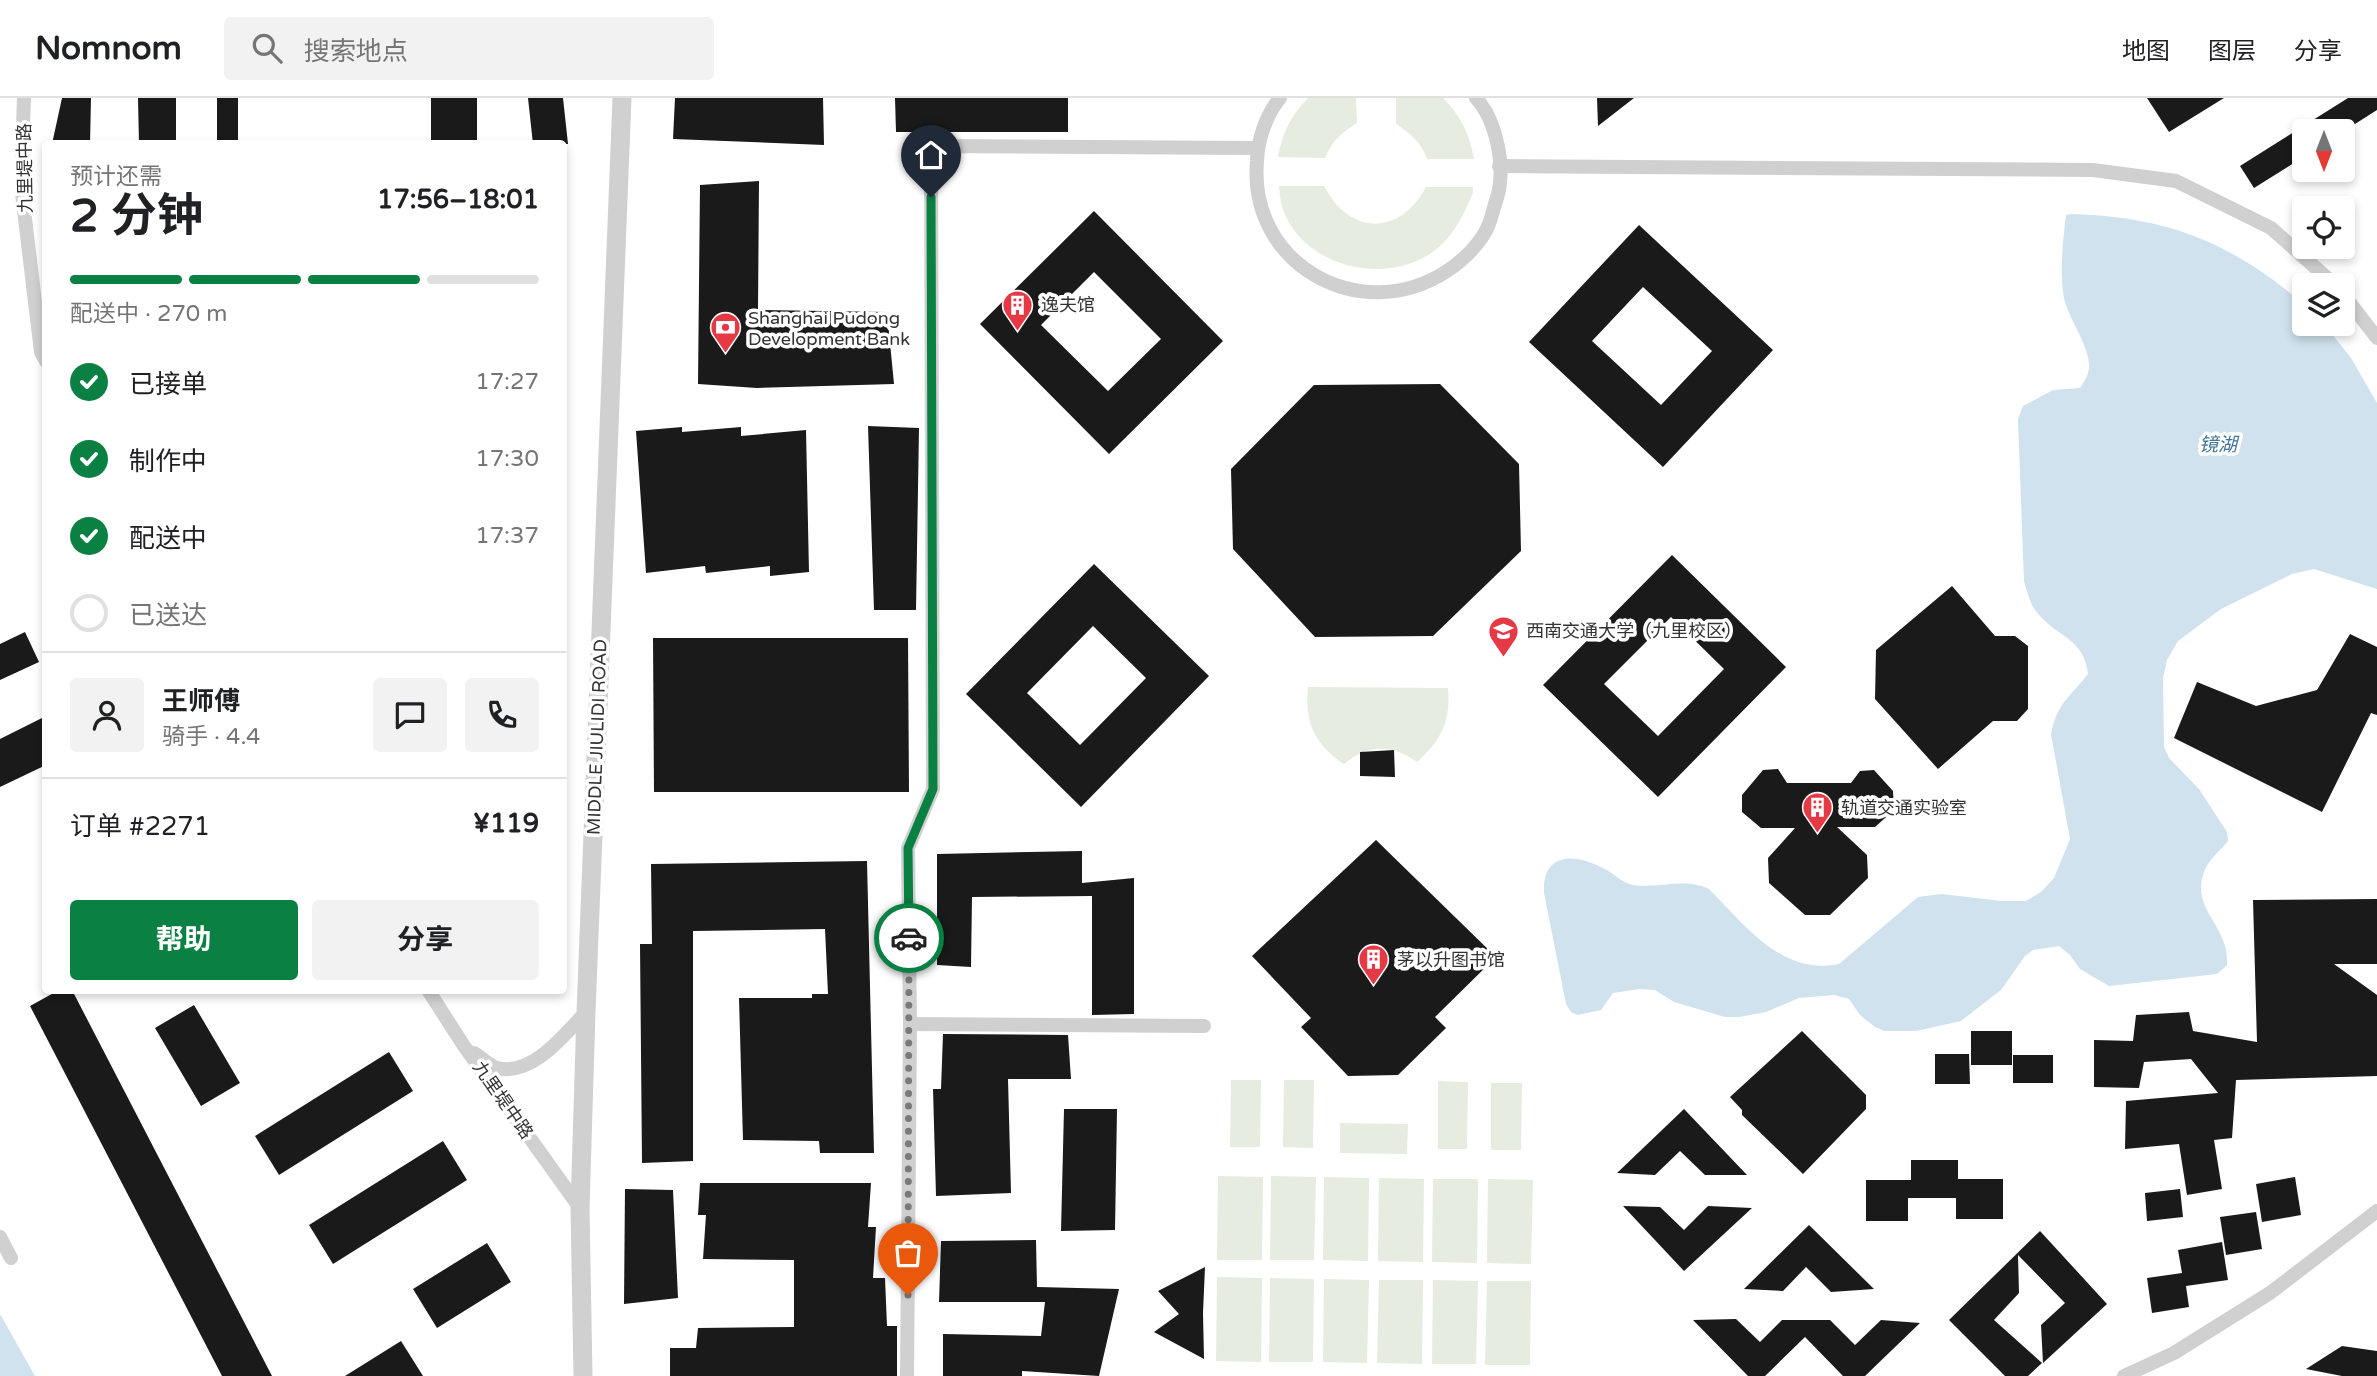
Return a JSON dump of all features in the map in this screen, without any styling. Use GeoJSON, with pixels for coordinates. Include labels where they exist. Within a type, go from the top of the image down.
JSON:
{"type":"FeatureCollection","features":[{"type":"Feature","properties":{"kind":"street","name":"九里堤中路"},"geometry":{"type":"LineString","coordinates":[[24,98],[21,185],[42,354]]}},
{"type":"Feature","properties":{"kind":"street","name":"MIDDLE JIULIDI ROAD"},"geometry":{"type":"LineString","coordinates":[[583,1376],[580,1208],[622,98]]}},
{"type":"Feature","properties":{"kind":"street"},"geometry":{"type":"LineString","coordinates":[[1280,98],[1273,107],[1258,148],[1255,180],[1264,218],[1283,250],[1313,276],[1348,290],[1386,294],[1428,284],[1463,260],[1488,226],[1500,186],[1498,143],[1476,98]]}},
{"type":"Feature","properties":{"kind":"street"},"geometry":{"type":"LineString","coordinates":[[907,1376],[910,1024],[908,848],[933,789],[931,146],[1258,148]]}},
{"type":"Feature","properties":{"kind":"street"},"geometry":{"type":"LineString","coordinates":[[1499,166],[2093,170],[2176,181],[2271,228],[2322,273]]}},
{"type":"Feature","properties":{"kind":"street"},"geometry":{"type":"LineString","coordinates":[[2355,310],[2377,338]]}},
{"type":"Feature","properties":{"kind":"street","name":"九里堤中路"},"geometry":{"type":"LineString","coordinates":[[431,994],[464,1046],[580,1208]]}},
{"type":"Feature","properties":{"kind":"street"},"geometry":{"type":"LineString","coordinates":[[464,1046],[496,1068],[519,1068],[550,1051],[586,1012]]}},
{"type":"Feature","properties":{"kind":"street"},"geometry":{"type":"LineString","coordinates":[[910,1024],[1204,1026]]}},
{"type":"Feature","properties":{"kind":"street"},"geometry":{"type":"LineString","coordinates":[[2124,1376],[2174,1353],[2270,1293],[2377,1211]]}},
{"type":"Feature","properties":{"kind":"street"},"geometry":{"type":"LineString","coordinates":[[0,1237],[11,1258]]}},
{"type":"Feature","properties":{"kind":"shaded area"},"geometry":{"type":"Polygon","coordinates":[[[1308,98],[1356,98],[1357,123],[1338,138],[1325,158],[1278,157],[1288,125],[1308,98]]]}},
{"type":"Feature","properties":{"kind":"shaded area"},"geometry":{"type":"Polygon","coordinates":[[[1396,98],[1443,98],[1464,126],[1474,159],[1427,159],[1415,139],[1396,124],[1396,98]]]}},
{"type":"Feature","properties":{"kind":"shaded area"},"geometry":{"type":"Polygon","coordinates":[[[1279,186],[1324,186],[1347,214],[1375,224],[1403,215],[1426,187],[1473,187],[1473,193],[1455,229],[1439,247],[1420,260],[1398,267],[1374,269],[1351,266],[1329,258],[1309,246],[1293,228],[1282,207],[1279,186]]]}},
{"type":"Feature","properties":{"kind":"shaded area"},"geometry":{"type":"Polygon","coordinates":[[[1308,687],[1448,688],[1446,721],[1438,738],[1417,762],[1398,752],[1380,749],[1362,753],[1344,764],[1326,749],[1314,732],[1308,711],[1308,687]]]}},
{"type":"Feature","properties":{"kind":"shaded area"},"geometry":{"type":"Polygon","coordinates":[[[1231,1080],[1261,1080],[1260,1147],[1230,1147],[1231,1080]]]}},
{"type":"Feature","properties":{"kind":"shaded area"},"geometry":{"type":"Polygon","coordinates":[[[1284,1080],[1314,1080],[1313,1148],[1283,1147],[1284,1080]]]}},
{"type":"Feature","properties":{"kind":"shaded area"},"geometry":{"type":"Polygon","coordinates":[[[1438,1081],[1468,1082],[1467,1149],[1438,1149],[1438,1081]]]}},
{"type":"Feature","properties":{"kind":"shaded area"},"geometry":{"type":"Polygon","coordinates":[[[1491,1083],[1522,1083],[1521,1150],[1491,1150],[1491,1083]]]}},
{"type":"Feature","properties":{"kind":"shaded area"},"geometry":{"type":"Polygon","coordinates":[[[1340,1123],[1408,1124],[1407,1154],[1340,1153],[1340,1123]]]}},
{"type":"Feature","properties":{"kind":"shaded area"},"geometry":{"type":"Polygon","coordinates":[[[1218,1176],[1263,1177],[1262,1260],[1217,1260],[1218,1176]]]}},
{"type":"Feature","properties":{"kind":"shaded area"},"geometry":{"type":"Polygon","coordinates":[[[1271,1176],[1316,1177],[1314,1260],[1270,1260],[1271,1176]]]}},
{"type":"Feature","properties":{"kind":"shaded area"},"geometry":{"type":"Polygon","coordinates":[[[1324,1177],[1369,1178],[1368,1261],[1323,1260],[1324,1177]]]}},
{"type":"Feature","properties":{"kind":"shaded area"},"geometry":{"type":"Polygon","coordinates":[[[1379,1178],[1424,1179],[1423,1262],[1378,1261],[1379,1178]]]}},
{"type":"Feature","properties":{"kind":"shaded area"},"geometry":{"type":"Polygon","coordinates":[[[1433,1179],[1478,1179],[1477,1263],[1432,1262],[1433,1179]]]}},
{"type":"Feature","properties":{"kind":"shaded area"},"geometry":{"type":"Polygon","coordinates":[[[1488,1179],[1533,1180],[1531,1264],[1487,1263],[1488,1179]]]}},
{"type":"Feature","properties":{"kind":"shaded area"},"geometry":{"type":"Polygon","coordinates":[[[1217,1277],[1262,1278],[1261,1362],[1216,1361],[1217,1277]]]}},
{"type":"Feature","properties":{"kind":"shaded area"},"geometry":{"type":"Polygon","coordinates":[[[1270,1278],[1314,1279],[1313,1362],[1269,1362],[1270,1278]]]}},
{"type":"Feature","properties":{"kind":"shaded area"},"geometry":{"type":"Polygon","coordinates":[[[1324,1279],[1369,1280],[1367,1363],[1323,1362],[1324,1279]]]}},
{"type":"Feature","properties":{"kind":"shaded area"},"geometry":{"type":"Polygon","coordinates":[[[1379,1280],[1423,1280],[1422,1364],[1377,1363],[1379,1280]]]}},
{"type":"Feature","properties":{"kind":"shaded area"},"geometry":{"type":"Polygon","coordinates":[[[1433,1280],[1478,1281],[1476,1364],[1432,1364],[1433,1280]]]}},
{"type":"Feature","properties":{"kind":"shaded area"},"geometry":{"type":"Polygon","coordinates":[[[1487,1281],[1531,1281],[1530,1365],[1485,1365],[1487,1281]]]}},
{"type":"Feature","properties":{"kind":"water","name":"镜湖"},"geometry":{"type":"Polygon","coordinates":[[[2066,215],[2106,216],[2168,228],[2224,249],[2251,265],[2292,295],[2292,336],[2334,336],[2351,358],[2377,403],[2377,589],[2314,569],[2292,574],[2221,609],[2178,641],[2167,660],[2163,678],[2164,747],[2169,758],[2199,789],[2227,832],[2228,841],[2208,864],[2201,885],[2206,908],[2223,939],[2227,965],[2217,974],[2109,986],[2080,969],[2059,946],[2033,950],[2025,956],[2001,990],[1961,1021],[1916,1031],[1885,1031],[1875,1027],[1860,1015],[1849,999],[1834,995],[1799,998],[1766,1012],[1725,1017],[1674,1002],[1655,990],[1640,989],[1613,993],[1601,1010],[1578,1015],[1571,1012],[1566,1004],[1544,893],[1549,869],[1563,859],[1572,858],[1594,864],[1633,885],[1690,884],[1709,889],[1766,944],[1782,955],[1819,966],[1839,964],[1918,897],[1941,894],[2026,901],[2041,892],[2054,878],[2070,839],[2051,734],[2061,707],[2088,674],[2082,653],[2037,612],[2024,581],[2018,419],[2023,406],[2053,390],[2080,388],[2088,373],[2089,364],[2084,344],[2063,292],[2062,263],[2066,215]]]}},
{"type":"Feature","properties":{"kind":"water"},"geometry":{"type":"Polygon","coordinates":[[[0,1314],[35,1376],[0,1376],[0,1314]]]}},
{"type":"Feature","properties":{"kind":"building"},"geometry":{"type":"Polygon","coordinates":[[[62,98],[91,98],[90,140],[53,140],[62,98]]]}},
{"type":"Feature","properties":{"kind":"building"},"geometry":{"type":"Polygon","coordinates":[[[138,98],[176,98],[176,140],[139,140],[138,98]]]}},
{"type":"Feature","properties":{"kind":"building"},"geometry":{"type":"Polygon","coordinates":[[[217,98],[238,98],[238,140],[217,140],[217,98]]]}},
{"type":"Feature","properties":{"kind":"building"},"geometry":{"type":"Polygon","coordinates":[[[431,98],[477,98],[477,140],[431,140],[431,98]]]}},
{"type":"Feature","properties":{"kind":"building"},"geometry":{"type":"Polygon","coordinates":[[[528,98],[563,98],[568,144],[567,140],[533,140],[528,98]]]}},
{"type":"Feature","properties":{"kind":"building"},"geometry":{"type":"Polygon","coordinates":[[[675,98],[823,98],[824,145],[673,139],[675,98]]]}},
{"type":"Feature","properties":{"kind":"building"},"geometry":{"type":"Polygon","coordinates":[[[895,98],[1068,98],[1068,132],[896,132],[895,98]]]}},
{"type":"Feature","properties":{"kind":"building"},"geometry":{"type":"Polygon","coordinates":[[[1597,98],[1634,98],[1598,126],[1597,98]]]}},
{"type":"Feature","properties":{"kind":"building"},"geometry":{"type":"Polygon","coordinates":[[[2147,98],[2224,98],[2169,132],[2147,98]]]}},
{"type":"Feature","properties":{"kind":"building"},"geometry":{"type":"Polygon","coordinates":[[[2348,98],[2377,98],[2377,110],[2356,123],[2356,119],[2315,119],[2348,98]]]}},
{"type":"Feature","properties":{"kind":"building"},"geometry":{"type":"Polygon","coordinates":[[[2292,133],[2292,164],[2254,188],[2240,166],[2292,133]]]}},
{"type":"Feature","properties":{"kind":"building"},"geometry":{"type":"Polygon","coordinates":[[[759,181],[758,310],[887,312],[894,384],[757,388],[698,384],[700,185],[759,181]]]}},
{"type":"Feature","properties":{"kind":"building","name":"逸夫馆"},"geometry":{"type":"Polygon","coordinates":[[[1094,211],[1223,341],[1109,454],[980,324],[1094,211]],[[1094,272],[1041,325],[1108,391],[1161,339],[1094,272]]]}},
{"type":"Feature","properties":{"kind":"building"},"geometry":{"type":"Polygon","coordinates":[[[1639,225],[1773,350],[1663,467],[1529,342],[1639,225]],[[1643,287],[1592,341],[1661,405],[1712,351],[1643,287]]]}},
{"type":"Feature","properties":{"kind":"building"},"geometry":{"type":"Polygon","coordinates":[[[1440,384],[1519,464],[1521,551],[1433,636],[1315,637],[1233,549],[1231,469],[1314,385],[1440,384]]]}},
{"type":"Feature","properties":{"kind":"building"},"geometry":{"type":"Polygon","coordinates":[[[868,426],[919,428],[916,610],[874,610],[868,426]]]}},
{"type":"Feature","properties":{"kind":"building"},"geometry":{"type":"Polygon","coordinates":[[[682,427],[682,432],[741,427],[741,436],[806,430],[809,572],[770,576],[770,566],[706,573],[705,566],[646,573],[636,431],[682,427]]]}},
{"type":"Feature","properties":{"kind":"building"},"geometry":{"type":"Polygon","coordinates":[[[1672,555],[1786,667],[1658,797],[1543,685],[1672,555]],[[1671,617],[1604,684],[1658,736],[1724,669],[1671,617]]]}},
{"type":"Feature","properties":{"kind":"building"},"geometry":{"type":"Polygon","coordinates":[[[1094,564],[1209,676],[1081,807],[966,694],[1094,564]],[[1093,626],[1027,693],[1080,745],[1146,678],[1093,626]]]}},
{"type":"Feature","properties":{"kind":"building"},"geometry":{"type":"Polygon","coordinates":[[[1952,586],[1995,636],[2015,636],[2028,646],[2028,709],[2017,721],[1993,721],[1938,769],[1875,699],[1876,650],[1952,586]]]}},
{"type":"Feature","properties":{"kind":"building"},"geometry":{"type":"Polygon","coordinates":[[[25,632],[39,662],[0,680],[0,644],[25,632]]]}},
{"type":"Feature","properties":{"kind":"building"},"geometry":{"type":"Polygon","coordinates":[[[2350,634],[2377,647],[2377,715],[2371,713],[2322,812],[2174,738],[2197,682],[2256,706],[2317,690],[2350,634]]]}},
{"type":"Feature","properties":{"kind":"building"},"geometry":{"type":"Polygon","coordinates":[[[653,638],[908,638],[909,792],[654,792],[653,638]]]}},
{"type":"Feature","properties":{"kind":"building"},"geometry":{"type":"Polygon","coordinates":[[[42,718],[42,767],[0,787],[0,739],[42,718]]]}},
{"type":"Feature","properties":{"kind":"building"},"geometry":{"type":"Polygon","coordinates":[[[1394,750],[1395,777],[1360,776],[1360,752],[1394,750]]]}},
{"type":"Feature","properties":{"kind":"building","name":"轨道交通实验室"},"geometry":{"type":"Polygon","coordinates":[[[1778,769],[1787,783],[1851,783],[1860,771],[1874,770],[1893,791],[1894,810],[1875,827],[1837,827],[1867,855],[1868,878],[1830,915],[1805,915],[1769,883],[1768,858],[1795,828],[1761,828],[1742,812],[1742,795],[1763,770],[1778,769]]]}},
{"type":"Feature","properties":{"kind":"building","name":"茅以升图书馆"},"geometry":{"type":"Polygon","coordinates":[[[1376,840],[1496,957],[1435,1017],[1446,1028],[1398,1075],[1348,1076],[1301,1027],[1311,1018],[1252,956],[1376,840]]]}},
{"type":"Feature","properties":{"kind":"building"},"geometry":{"type":"Polygon","coordinates":[[[1082,851],[1082,883],[1134,878],[1134,1014],[1092,1015],[1092,896],[972,897],[971,967],[937,965],[937,854],[1082,851]]]}},
{"type":"Feature","properties":{"kind":"building"},"geometry":{"type":"Polygon","coordinates":[[[867,861],[874,1153],[820,1153],[819,1141],[743,1140],[739,998],[812,998],[812,994],[828,994],[825,929],[693,931],[693,1161],[642,1163],[640,944],[652,944],[651,864],[867,861]]]}},
{"type":"Feature","properties":{"kind":"building"},"geometry":{"type":"Polygon","coordinates":[[[2377,899],[2377,964],[2334,964],[2377,995],[2377,1076],[2236,1080],[2232,1138],[2214,1140],[2222,1189],[2187,1195],[2179,1144],[2125,1149],[2126,1101],[2218,1093],[2191,1059],[2144,1062],[2139,1088],[2094,1087],[2094,1040],[2133,1041],[2136,1015],[2189,1012],[2193,1031],[2257,1042],[2253,900],[2377,899]]]}},
{"type":"Feature","properties":{"kind":"building"},"geometry":{"type":"Polygon","coordinates":[[[52,994],[74,994],[272,1376],[222,1376],[30,1006],[52,994]]]}},
{"type":"Feature","properties":{"kind":"building"},"geometry":{"type":"Polygon","coordinates":[[[194,1005],[240,1083],[201,1106],[155,1028],[194,1005]]]}},
{"type":"Feature","properties":{"kind":"building"},"geometry":{"type":"Polygon","coordinates":[[[1802,1031],[1866,1095],[1866,1109],[1803,1174],[1742,1115],[1742,1110],[1730,1097],[1802,1031]]]}},
{"type":"Feature","properties":{"kind":"building"},"geometry":{"type":"Polygon","coordinates":[[[1971,1031],[2012,1031],[2012,1065],[1971,1065],[1971,1031]]]}},
{"type":"Feature","properties":{"kind":"building"},"geometry":{"type":"Polygon","coordinates":[[[943,1034],[1068,1035],[1071,1079],[1008,1079],[1011,1193],[936,1196],[933,1089],[941,1089],[943,1034]]]}},
{"type":"Feature","properties":{"kind":"building"},"geometry":{"type":"Polygon","coordinates":[[[389,1052],[413,1091],[279,1175],[255,1136],[389,1052]]]}},
{"type":"Feature","properties":{"kind":"building"},"geometry":{"type":"Polygon","coordinates":[[[1935,1054],[1969,1054],[1970,1084],[1935,1084],[1935,1054]]]}},
{"type":"Feature","properties":{"kind":"building"},"geometry":{"type":"Polygon","coordinates":[[[2013,1055],[2053,1055],[2053,1083],[2013,1083],[2013,1055]]]}},
{"type":"Feature","properties":{"kind":"building"},"geometry":{"type":"Polygon","coordinates":[[[1064,1109],[1117,1109],[1115,1230],[1061,1231],[1064,1109]]]}},
{"type":"Feature","properties":{"kind":"building"},"geometry":{"type":"Polygon","coordinates":[[[1684,1109],[1747,1175],[1705,1175],[1680,1151],[1655,1175],[1617,1173],[1684,1109]]]}},
{"type":"Feature","properties":{"kind":"building"},"geometry":{"type":"Polygon","coordinates":[[[443,1141],[467,1180],[333,1264],[309,1225],[443,1141]]]}},
{"type":"Feature","properties":{"kind":"building"},"geometry":{"type":"Polygon","coordinates":[[[1911,1160],[1958,1160],[1958,1179],[2003,1179],[2003,1219],[1956,1219],[1956,1198],[1908,1198],[1908,1221],[1866,1221],[1866,1180],[1911,1180],[1911,1160]]]}},
{"type":"Feature","properties":{"kind":"building"},"geometry":{"type":"Polygon","coordinates":[[[2295,1177],[2301,1215],[2262,1222],[2256,1184],[2295,1177]]]}},
{"type":"Feature","properties":{"kind":"building"},"geometry":{"type":"Polygon","coordinates":[[[700,1183],[871,1183],[868,1227],[876,1227],[873,1278],[885,1278],[887,1326],[897,1326],[897,1376],[670,1376],[670,1348],[696,1348],[698,1328],[794,1327],[794,1260],[703,1259],[706,1215],[698,1215],[700,1183]]]}},
{"type":"Feature","properties":{"kind":"building"},"geometry":{"type":"Polygon","coordinates":[[[625,1189],[673,1190],[678,1298],[624,1304],[625,1189]]]}},
{"type":"Feature","properties":{"kind":"building"},"geometry":{"type":"Polygon","coordinates":[[[2180,1189],[2183,1217],[2147,1221],[2145,1193],[2180,1189]]]}},
{"type":"Feature","properties":{"kind":"building"},"geometry":{"type":"Polygon","coordinates":[[[1623,1206],[1660,1207],[1684,1230],[1708,1206],[1752,1208],[1684,1271],[1623,1206]]]}},
{"type":"Feature","properties":{"kind":"building"},"geometry":{"type":"Polygon","coordinates":[[[2256,1212],[2262,1249],[2226,1255],[2220,1217],[2256,1212]]]}},
{"type":"Feature","properties":{"kind":"building"},"geometry":{"type":"Polygon","coordinates":[[[1809,1225],[1874,1289],[1831,1292],[1806,1267],[1783,1291],[1744,1289],[1809,1225]]]}},
{"type":"Feature","properties":{"kind":"building"},"geometry":{"type":"Polygon","coordinates":[[[2040,1231],[2107,1304],[2043,1363],[2041,1325],[2065,1303],[2018,1255],[2019,1293],[1994,1320],[2042,1363],[2028,1376],[2005,1376],[1949,1320],[2040,1231]]]}},
{"type":"Feature","properties":{"kind":"building"},"geometry":{"type":"Polygon","coordinates":[[[1036,1240],[1037,1287],[1119,1289],[1099,1376],[1022,1371],[1022,1376],[943,1376],[943,1334],[1041,1336],[1045,1302],[939,1302],[941,1241],[1036,1240]]]}},
{"type":"Feature","properties":{"kind":"building"},"geometry":{"type":"Polygon","coordinates":[[[2222,1242],[2228,1280],[2186,1286],[2189,1307],[2152,1313],[2147,1278],[2182,1273],[2178,1250],[2222,1242]]]}},
{"type":"Feature","properties":{"kind":"building"},"geometry":{"type":"Polygon","coordinates":[[[487,1243],[511,1282],[437,1328],[413,1289],[487,1243]]]}},
{"type":"Feature","properties":{"kind":"building"},"geometry":{"type":"Polygon","coordinates":[[[1205,1267],[1204,1359],[1154,1332],[1179,1314],[1158,1291],[1205,1267]]]}},
{"type":"Feature","properties":{"kind":"building"},"geometry":{"type":"Polygon","coordinates":[[[1736,1319],[1760,1342],[1782,1320],[1830,1320],[1855,1345],[1881,1320],[1920,1323],[1865,1376],[1843,1376],[1805,1337],[1765,1376],[1748,1376],[1693,1320],[1736,1319]]]}},
{"type":"Feature","properties":{"kind":"building"},"geometry":{"type":"Polygon","coordinates":[[[401,1341],[423,1376],[345,1376],[401,1341]]]}},
{"type":"Feature","properties":{"kind":"building"},"geometry":{"type":"Polygon","coordinates":[[[2342,1346],[2377,1351],[2377,1376],[2342,1376],[2306,1369],[2342,1346]]]}},
{"type":"Feature","properties":{"kind":"way so far"},"geometry":{"type":"LineString","coordinates":[[908,1295],[909,938]]}},
{"type":"Feature","properties":{"kind":"place","name":"逸夫馆"},"geometry":{"type":"Point","coordinates":[1018,332]}},
{"type":"Feature","properties":{"kind":"place","name":"Shanghai Pudong Development Bank"},"geometry":{"type":"Point","coordinates":[725,355]}},
{"type":"Feature","properties":{"kind":"place","name":"西南交通大学（九里校区）"},"geometry":{"type":"Point","coordinates":[1503,658]}},
{"type":"Feature","properties":{"kind":"place","name":"轨道交通实验室"},"geometry":{"type":"Point","coordinates":[1818,835]}},
{"type":"Feature","properties":{"kind":"place","name":"茅以升图书馆"},"geometry":{"type":"Point","coordinates":[1374,987]}},
{"type":"Feature","properties":{"kind":"route"},"geometry":{"type":"LineString","coordinates":[[909,938],[908,848],[933,789],[931,197]]}}]}
